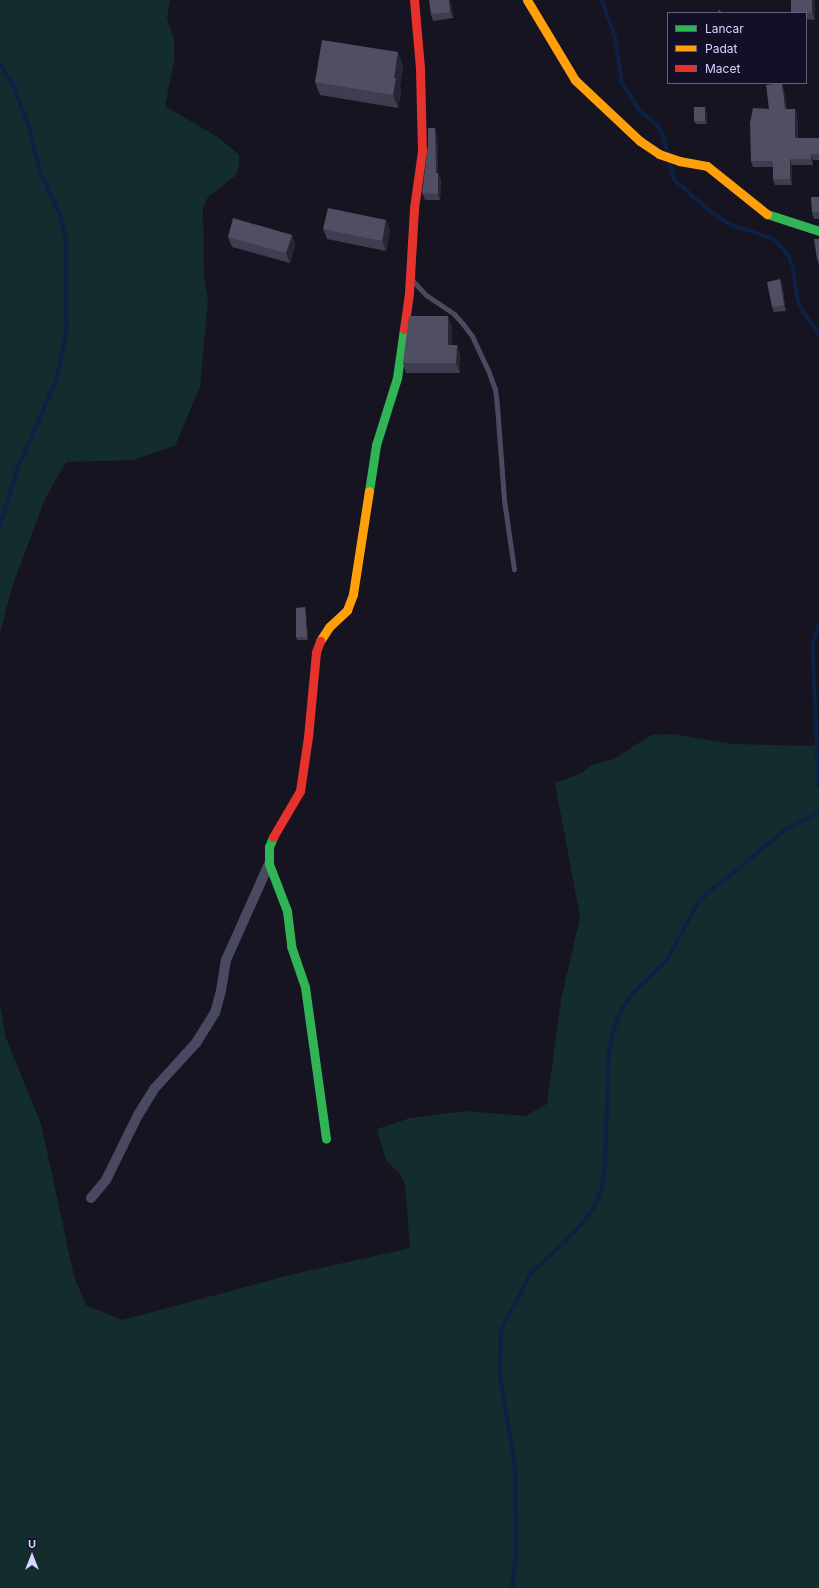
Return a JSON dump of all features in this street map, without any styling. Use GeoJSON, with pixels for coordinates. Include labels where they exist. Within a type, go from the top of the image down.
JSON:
{"type":"FeatureCollection","features":[{"type":"Feature","properties":{"kind":"street"},"geometry":{"type":"LineString","coordinates":[[326,1140],[305,987],[291,946],[287,911],[269,864],[269,847],[300,792],[308,737],[316,652],[321,638],[329,627],[347,610],[353,594],[376,446],[397,378],[410,278],[414,208],[420,174],[422,143],[420,68],[414,0]]}},
{"type":"Feature","properties":{"kind":"street"},"geometry":{"type":"LineString","coordinates":[[526,0],[575,80],[640,141],[666,156],[679,161],[707,166],[768,215],[819,231]]}},
{"type":"Feature","properties":{"kind":"street"},"geometry":{"type":"LineString","coordinates":[[91,1198],[106,1180],[138,1115],[154,1089],[196,1043],[215,1014],[219,1001],[226,960],[269,864]]}},
{"type":"Feature","properties":{"kind":"lane"},"geometry":{"type":"LineString","coordinates":[[410,278],[426,295],[454,314],[464,324],[472,336],[495,389],[504,500],[514,569]]}},
{"type":"Feature","properties":{"kind":"green space"},"geometry":{"type":"Polygon","coordinates":[[[0,0],[170,0],[167,18],[174,40],[174,62],[165,106],[219,138],[239,155],[239,166],[235,176],[208,197],[203,207],[204,278],[208,300],[200,387],[175,446],[133,460],[66,462],[45,499],[12,587],[0,633],[0,0]]]}},
{"type":"Feature","properties":{"kind":"green space"},"geometry":{"type":"Polygon","coordinates":[[[673,734],[732,744],[816,746],[819,751],[819,1588],[0,1588],[0,1004],[6,1038],[41,1124],[74,1276],[86,1305],[122,1320],[294,1274],[410,1248],[405,1185],[400,1174],[386,1160],[377,1129],[410,1118],[465,1111],[525,1116],[547,1104],[561,1000],[580,917],[555,783],[582,773],[591,765],[614,759],[651,735],[673,734]]]}},
{"type":"Feature","properties":{"kind":"building"},"geometry":{"type":"Polygon","coordinates":[[[429,0],[449,0],[450,12],[431,14],[429,0]]]}},
{"type":"Feature","properties":{"kind":"building"},"geometry":{"type":"Polygon","coordinates":[[[791,0],[812,0],[812,13],[791,12],[791,0]]]}},
{"type":"Feature","properties":{"kind":"building"},"geometry":{"type":"Polygon","coordinates":[[[322,40],[398,52],[393,95],[315,82],[322,40]]]}},
{"type":"Feature","properties":{"kind":"building"},"geometry":{"type":"Polygon","coordinates":[[[782,84],[785,109],[795,109],[795,138],[819,138],[819,154],[811,154],[811,159],[790,159],[790,179],[773,179],[773,161],[751,161],[750,123],[753,108],[769,109],[766,85],[782,84]]]}},
{"type":"Feature","properties":{"kind":"building"},"geometry":{"type":"Polygon","coordinates":[[[694,107],[705,107],[705,121],[694,121],[694,107]]]}},
{"type":"Feature","properties":{"kind":"building"},"geometry":{"type":"Polygon","coordinates":[[[428,128],[435,128],[438,194],[422,193],[428,145],[428,128]]]}},
{"type":"Feature","properties":{"kind":"building"},"geometry":{"type":"Polygon","coordinates":[[[811,197],[819,197],[819,212],[812,212],[811,197]]]}},
{"type":"Feature","properties":{"kind":"building"},"geometry":{"type":"Polygon","coordinates":[[[328,208],[386,220],[382,241],[323,229],[328,208]]]}},
{"type":"Feature","properties":{"kind":"building"},"geometry":{"type":"Polygon","coordinates":[[[233,218],[292,235],[286,253],[228,237],[233,218]]]}},
{"type":"Feature","properties":{"kind":"building"},"geometry":{"type":"Polygon","coordinates":[[[814,239],[819,239],[819,259],[817,259],[814,239]]]}},
{"type":"Feature","properties":{"kind":"building"},"geometry":{"type":"Polygon","coordinates":[[[780,279],[784,305],[772,307],[767,282],[780,279]]]}},
{"type":"Feature","properties":{"kind":"building"},"geometry":{"type":"Polygon","coordinates":[[[409,316],[448,316],[448,345],[457,345],[456,363],[403,363],[409,316]]]}},
{"type":"Feature","properties":{"kind":"building"},"geometry":{"type":"Polygon","coordinates":[[[305,607],[307,637],[296,637],[296,608],[305,607]]]}},
{"type":"Feature","properties":{"kind":"waterway"},"geometry":{"type":"LineString","coordinates":[[602,0],[615,35],[622,82],[641,112],[657,125],[663,135],[668,153]]}},
{"type":"Feature","properties":{"kind":"waterway"},"geometry":{"type":"LineString","coordinates":[[0,64],[13,84],[29,126],[40,171],[60,214],[66,237],[67,332],[57,380],[18,469],[0,527]]}},
{"type":"Feature","properties":{"kind":"waterway"},"geometry":{"type":"LineString","coordinates":[[670,161],[674,179],[710,211],[729,224],[774,239],[782,247],[789,256],[793,267],[798,300],[803,311],[819,333]]}},
{"type":"Feature","properties":{"kind":"waterway"},"geometry":{"type":"LineString","coordinates":[[819,626],[813,645],[819,786]]}},
{"type":"Feature","properties":{"kind":"waterway"},"geometry":{"type":"LineString","coordinates":[[512,1588],[516,1556],[515,1466],[500,1376],[501,1330],[531,1273],[579,1227],[593,1209],[602,1189],[605,1165],[609,1051],[614,1029],[622,1009],[635,991],[666,962],[698,903],[714,887],[731,875],[785,830],[819,812]]}},
{"type":"Feature","properties":{"kind":"traffic: fast"},"geometry":{"type":"LineString","coordinates":[[767,214],[819,231]]}},
{"type":"Feature","properties":{"kind":"traffic: fast"},"geometry":{"type":"LineString","coordinates":[[369,491],[376,445],[397,378],[404,329]]}},
{"type":"Feature","properties":{"kind":"traffic: fast"},"geometry":{"type":"LineString","coordinates":[[273,837],[269,847],[269,864],[287,911],[291,946],[305,987],[326,1139]]}},
{"type":"Feature","properties":{"kind":"traffic: slow"},"geometry":{"type":"LineString","coordinates":[[527,0],[575,80],[640,141],[659,154],[679,161],[707,166],[767,214]]}},
{"type":"Feature","properties":{"kind":"traffic: slow"},"geometry":{"type":"LineString","coordinates":[[320,641],[329,627],[347,610],[353,594],[369,491]]}},
{"type":"Feature","properties":{"kind":"traffic: jam"},"geometry":{"type":"LineString","coordinates":[[404,329],[409,293],[414,208],[422,151],[420,68],[414,0]]}},
{"type":"Feature","properties":{"kind":"traffic: jam"},"geometry":{"type":"LineString","coordinates":[[273,837],[300,791],[308,737],[316,652],[320,641]]}}]}
